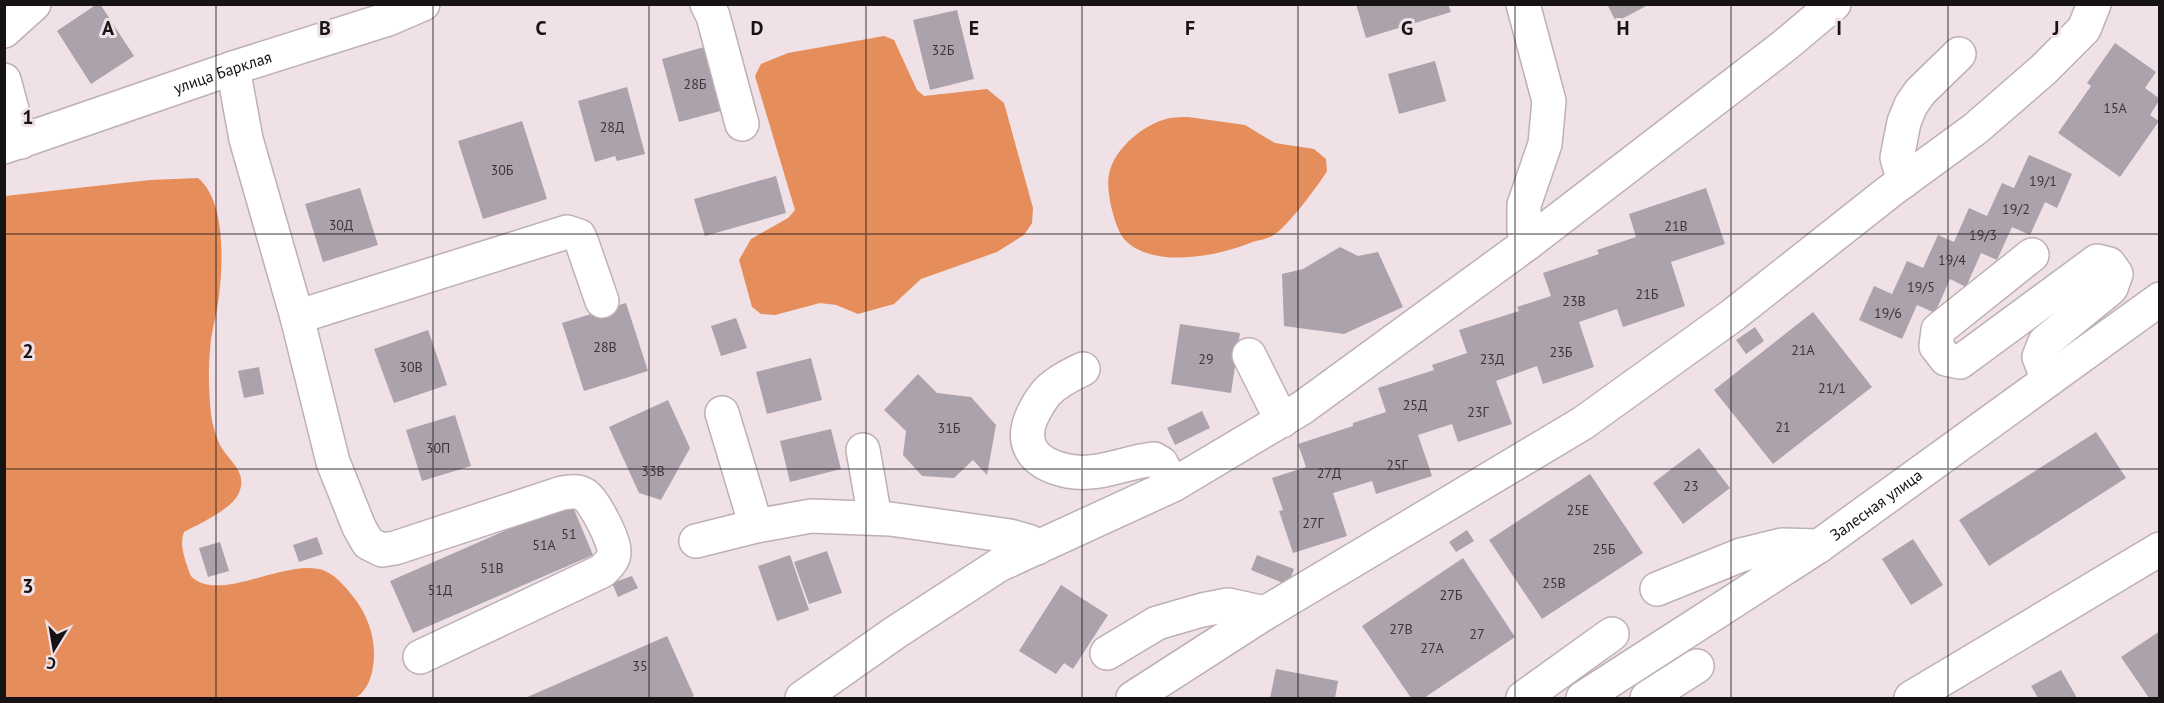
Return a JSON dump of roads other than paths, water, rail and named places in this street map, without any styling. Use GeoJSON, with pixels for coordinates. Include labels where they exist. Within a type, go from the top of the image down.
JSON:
{"type":"FeatureCollection","features":[{"type":"Feature","properties":{"kind":"street"},"geometry":{"type":"LineString","coordinates":[[4,31],[34,4]]}},
{"type":"Feature","properties":{"kind":"street","name":"улица Барклая"},"geometry":{"type":"LineString","coordinates":[[4,80],[13,144],[233,68],[388,19],[423,4]]}},
{"type":"Feature","properties":{"kind":"street"},"geometry":{"type":"LineString","coordinates":[[707,4],[713,16],[742,124]]}},
{"type":"Feature","properties":{"kind":"street"},"geometry":{"type":"LineString","coordinates":[[1523,4],[1549,101],[1545,144],[1524,205],[1524,231],[1528,243]]}},
{"type":"Feature","properties":{"kind":"street"},"geometry":{"type":"LineString","coordinates":[[802,699],[896,632],[999,565],[1173,485],[1302,408],[1528,243],[1784,46],[1834,4]]}},
{"type":"Feature","properties":{"kind":"street"},"geometry":{"type":"LineString","coordinates":[[1133,699],[1265,613],[1583,423],[1733,315],[1904,181],[1976,129],[2043,70],[2084,29],[2094,4]]}},
{"type":"Feature","properties":{"kind":"street"},"geometry":{"type":"LineString","coordinates":[[1904,181],[1897,158],[1904,122],[1911,105],[1920,92],[1959,54]]}},
{"type":"Feature","properties":{"kind":"street"},"geometry":{"type":"LineString","coordinates":[[233,68],[246,139],[297,317],[333,462],[359,527],[368,543],[382,550],[395,548],[562,493],[577,491],[586,495],[595,504],[615,549],[614,558],[602,571],[420,657]]}},
{"type":"Feature","properties":{"kind":"street"},"geometry":{"type":"LineString","coordinates":[[297,317],[567,232],[579,236],[602,301]]}},
{"type":"Feature","properties":{"kind":"street"},"geometry":{"type":"LineString","coordinates":[[2032,255],[1938,330],[1936,346],[1946,359],[1960,362],[2097,261],[2109,264],[2116,274],[2111,288],[2045,342],[2039,357],[2048,380]]}},
{"type":"Feature","properties":{"kind":"street","name":"Залесная улица"},"geometry":{"type":"LineString","coordinates":[[1583,699],[1819,546],[2160,299]]}},
{"type":"Feature","properties":{"kind":"street"},"geometry":{"type":"LineString","coordinates":[[1249,355],[1282,421]]}},
{"type":"Feature","properties":{"kind":"street"},"geometry":{"type":"LineString","coordinates":[[1083,369],[1048,391],[1032,416],[1027,434],[1028,445],[1036,457],[1068,471],[1094,473],[1154,459],[1161,463],[1173,485]]}},
{"type":"Feature","properties":{"kind":"street"},"geometry":{"type":"LineString","coordinates":[[722,413],[756,526]]}},
{"type":"Feature","properties":{"kind":"street"},"geometry":{"type":"LineString","coordinates":[[863,450],[874,518]]}},
{"type":"Feature","properties":{"kind":"street"},"geometry":{"type":"LineString","coordinates":[[696,541],[756,526],[811,516],[890,519],[1010,536],[1030,542],[1037,548]]}},
{"type":"Feature","properties":{"kind":"street"},"geometry":{"type":"LineString","coordinates":[[1657,589],[1741,555],[1782,545],[1819,546]]}},
{"type":"Feature","properties":{"kind":"street"},"geometry":{"type":"LineString","coordinates":[[1911,699],[2160,549]]}},
{"type":"Feature","properties":{"kind":"street"},"geometry":{"type":"LineString","coordinates":[[1107,653],[1157,623],[1192,612],[1228,605],[1265,613]]}},
{"type":"Feature","properties":{"kind":"street"},"geometry":{"type":"LineString","coordinates":[[1523,699],[1612,634]]}},
{"type":"Feature","properties":{"kind":"street"},"geometry":{"type":"LineString","coordinates":[[1647,699],[1697,666]]}}]}
